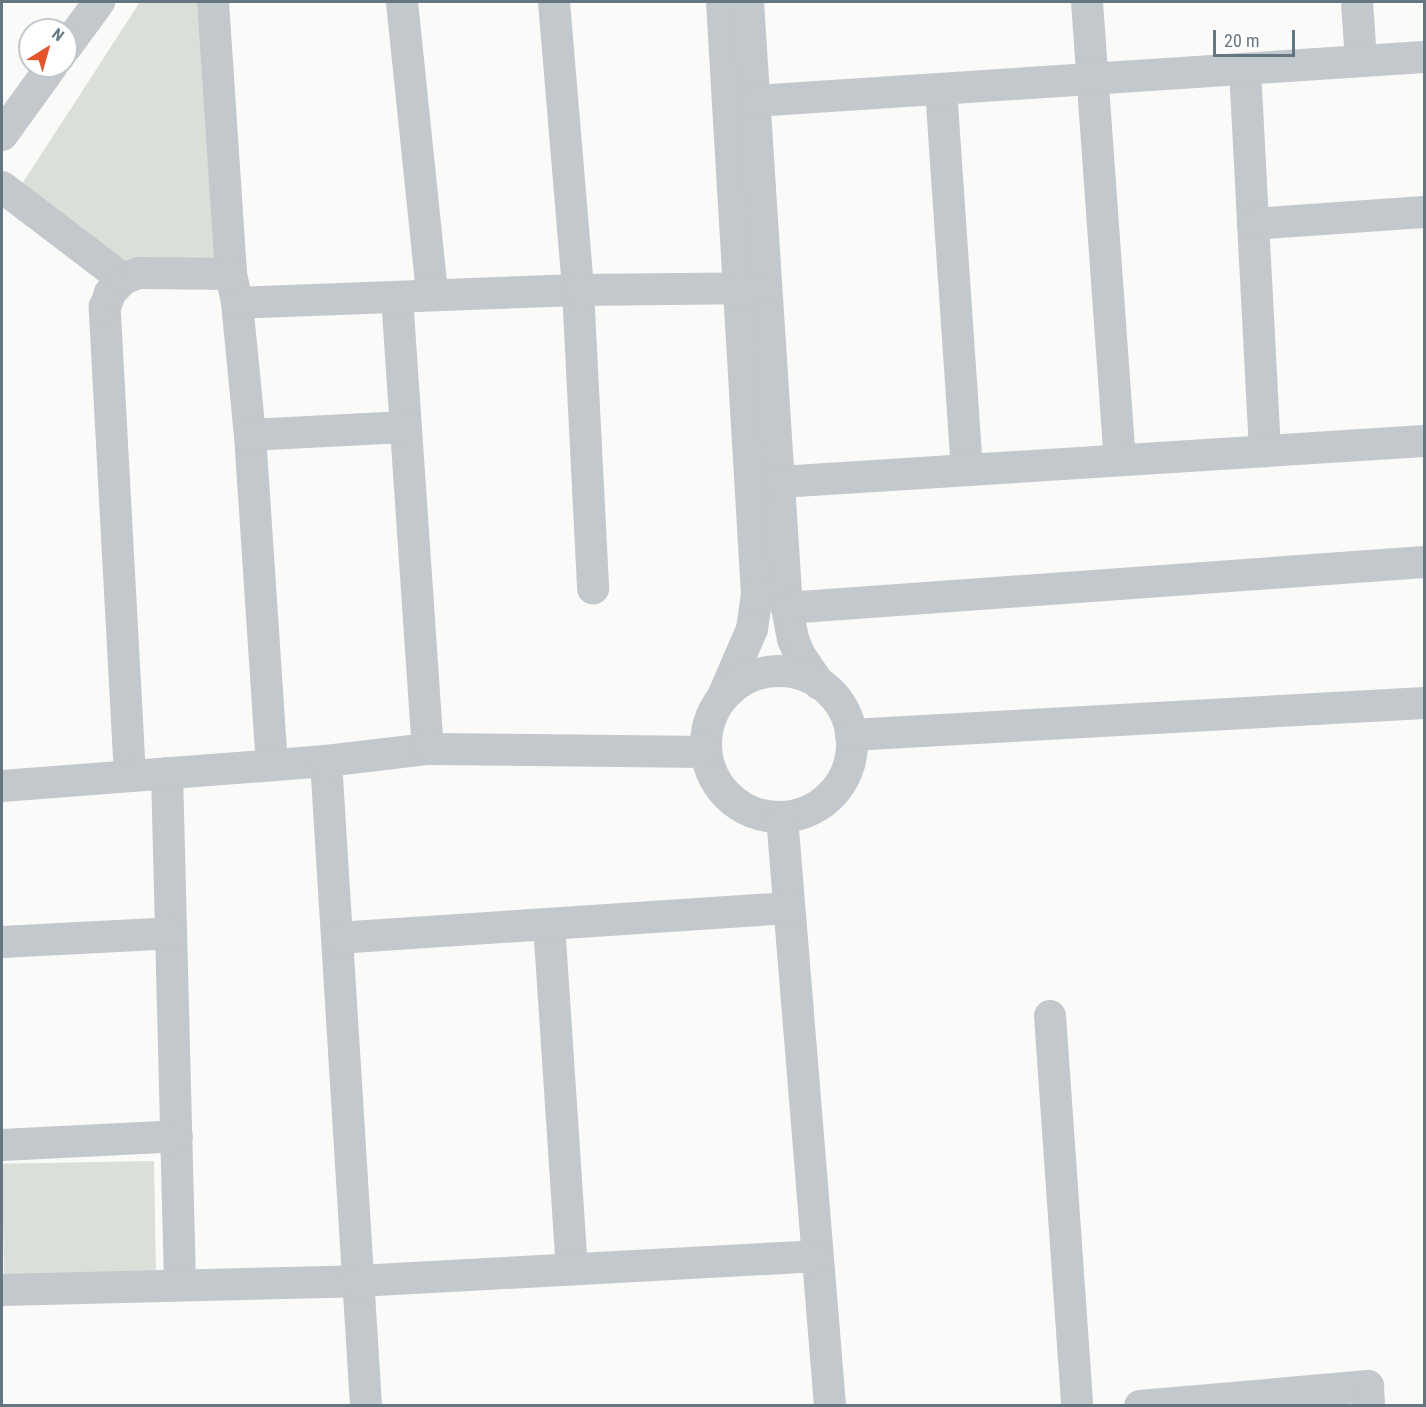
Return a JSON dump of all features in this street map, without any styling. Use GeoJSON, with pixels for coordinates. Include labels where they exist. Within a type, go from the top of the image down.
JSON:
{"type":"FeatureCollection","features":[{"type":"Feature","properties":{"kind":"street"},"geometry":{"type":"LineString","coordinates":[[78,31],[99,2]]}},
{"type":"Feature","properties":{"kind":"street"},"geometry":{"type":"LineString","coordinates":[[213,2],[234,289],[250,435],[272,765]]}},
{"type":"Feature","properties":{"kind":"street"},"geometry":{"type":"LineString","coordinates":[[402,2],[432,294]]}},
{"type":"Feature","properties":{"kind":"street"},"geometry":{"type":"LineString","coordinates":[[554,2],[578,290],[593,589]]}},
{"type":"Feature","properties":{"kind":"street"},"geometry":{"type":"LineString","coordinates":[[722,2],[753,288],[780,482],[787,608],[793,639],[819,684]]}},
{"type":"Feature","properties":{"kind":"street"},"geometry":{"type":"LineString","coordinates":[[723,696],[736,684],[769,672],[803,676],[819,684],[833,695],[843,710],[851,735],[850,761],[844,778],[834,793],[806,813],[782,817],[754,813],[724,794],[714,779],[706,752],[707,728],[752,629],[757,594],[753,288],[755,101],[748,2]]}},
{"type":"Feature","properties":{"kind":"street"},"geometry":{"type":"LineString","coordinates":[[1087,2],[1120,460]]}},
{"type":"Feature","properties":{"kind":"street"},"geometry":{"type":"LineString","coordinates":[[1357,2],[1361,61]]}},
{"type":"Feature","properties":{"kind":"street"},"geometry":{"type":"LineString","coordinates":[[755,101],[1425,57]]}},
{"type":"Feature","properties":{"kind":"street"},"geometry":{"type":"LineString","coordinates":[[1245,69],[1265,451]]}},
{"type":"Feature","properties":{"kind":"street"},"geometry":{"type":"LineString","coordinates":[[2,135],[43,78]]}},
{"type":"Feature","properties":{"kind":"street"},"geometry":{"type":"LineString","coordinates":[[941,89],[967,470]]}},
{"type":"Feature","properties":{"kind":"street"},"geometry":{"type":"LineString","coordinates":[[2,187],[123,279]]}},
{"type":"Feature","properties":{"kind":"street"},"geometry":{"type":"LineString","coordinates":[[1253,224],[1425,212]]}},
{"type":"Feature","properties":{"kind":"street"},"geometry":{"type":"LineString","coordinates":[[130,776],[105,308],[110,293],[123,279],[139,273],[234,289],[397,297],[578,290],[753,288]]}},
{"type":"Feature","properties":{"kind":"street"},"geometry":{"type":"LineString","coordinates":[[397,297],[405,428],[417,559],[428,749]]}},
{"type":"Feature","properties":{"kind":"street"},"geometry":{"type":"LineString","coordinates":[[250,435],[405,428]]}},
{"type":"Feature","properties":{"kind":"street"},"geometry":{"type":"LineString","coordinates":[[780,482],[1425,441]]}},
{"type":"Feature","properties":{"kind":"street"},"geometry":{"type":"LineString","coordinates":[[787,608],[1425,562]]}},
{"type":"Feature","properties":{"kind":"street"},"geometry":{"type":"LineString","coordinates":[[851,735],[1425,703]]}},
{"type":"Feature","properties":{"kind":"street"},"geometry":{"type":"LineString","coordinates":[[2,786],[326,761],[428,749],[706,752]]}},
{"type":"Feature","properties":{"kind":"street"},"geometry":{"type":"LineString","coordinates":[[326,761],[366,1406]]}},
{"type":"Feature","properties":{"kind":"street"},"geometry":{"type":"LineString","coordinates":[[167,773],[180,1284]]}},
{"type":"Feature","properties":{"kind":"street"},"geometry":{"type":"LineString","coordinates":[[782,817],[830,1406]]}},
{"type":"Feature","properties":{"kind":"street"},"geometry":{"type":"LineString","coordinates":[[337,938],[788,908]]}},
{"type":"Feature","properties":{"kind":"street"},"geometry":{"type":"LineString","coordinates":[[549,924],[572,1269]]}},
{"type":"Feature","properties":{"kind":"street"},"geometry":{"type":"LineString","coordinates":[[2,942],[171,933]]}},
{"type":"Feature","properties":{"kind":"street"},"geometry":{"type":"LineString","coordinates":[[1050,1016],[1077,1406]]}},
{"type":"Feature","properties":{"kind":"street"},"geometry":{"type":"LineString","coordinates":[[2,1145],[177,1136]]}},
{"type":"Feature","properties":{"kind":"street"},"geometry":{"type":"LineString","coordinates":[[2,1290],[358,1281],[817,1256]]}},
{"type":"Feature","properties":{"kind":"street"},"geometry":{"type":"LineString","coordinates":[[1140,1406],[1368,1386],[1369,1406]]}},
{"type":"Feature","properties":{"kind":"shaded area"},"geometry":{"type":"Polygon","coordinates":[[[140,2],[197,2],[215,266],[128,262],[20,187],[140,2]]]}},
{"type":"Feature","properties":{"kind":"shaded area"},"geometry":{"type":"Polygon","coordinates":[[[154,1161],[156,1278],[4,1281],[2,1164],[154,1161]]]}}]}
